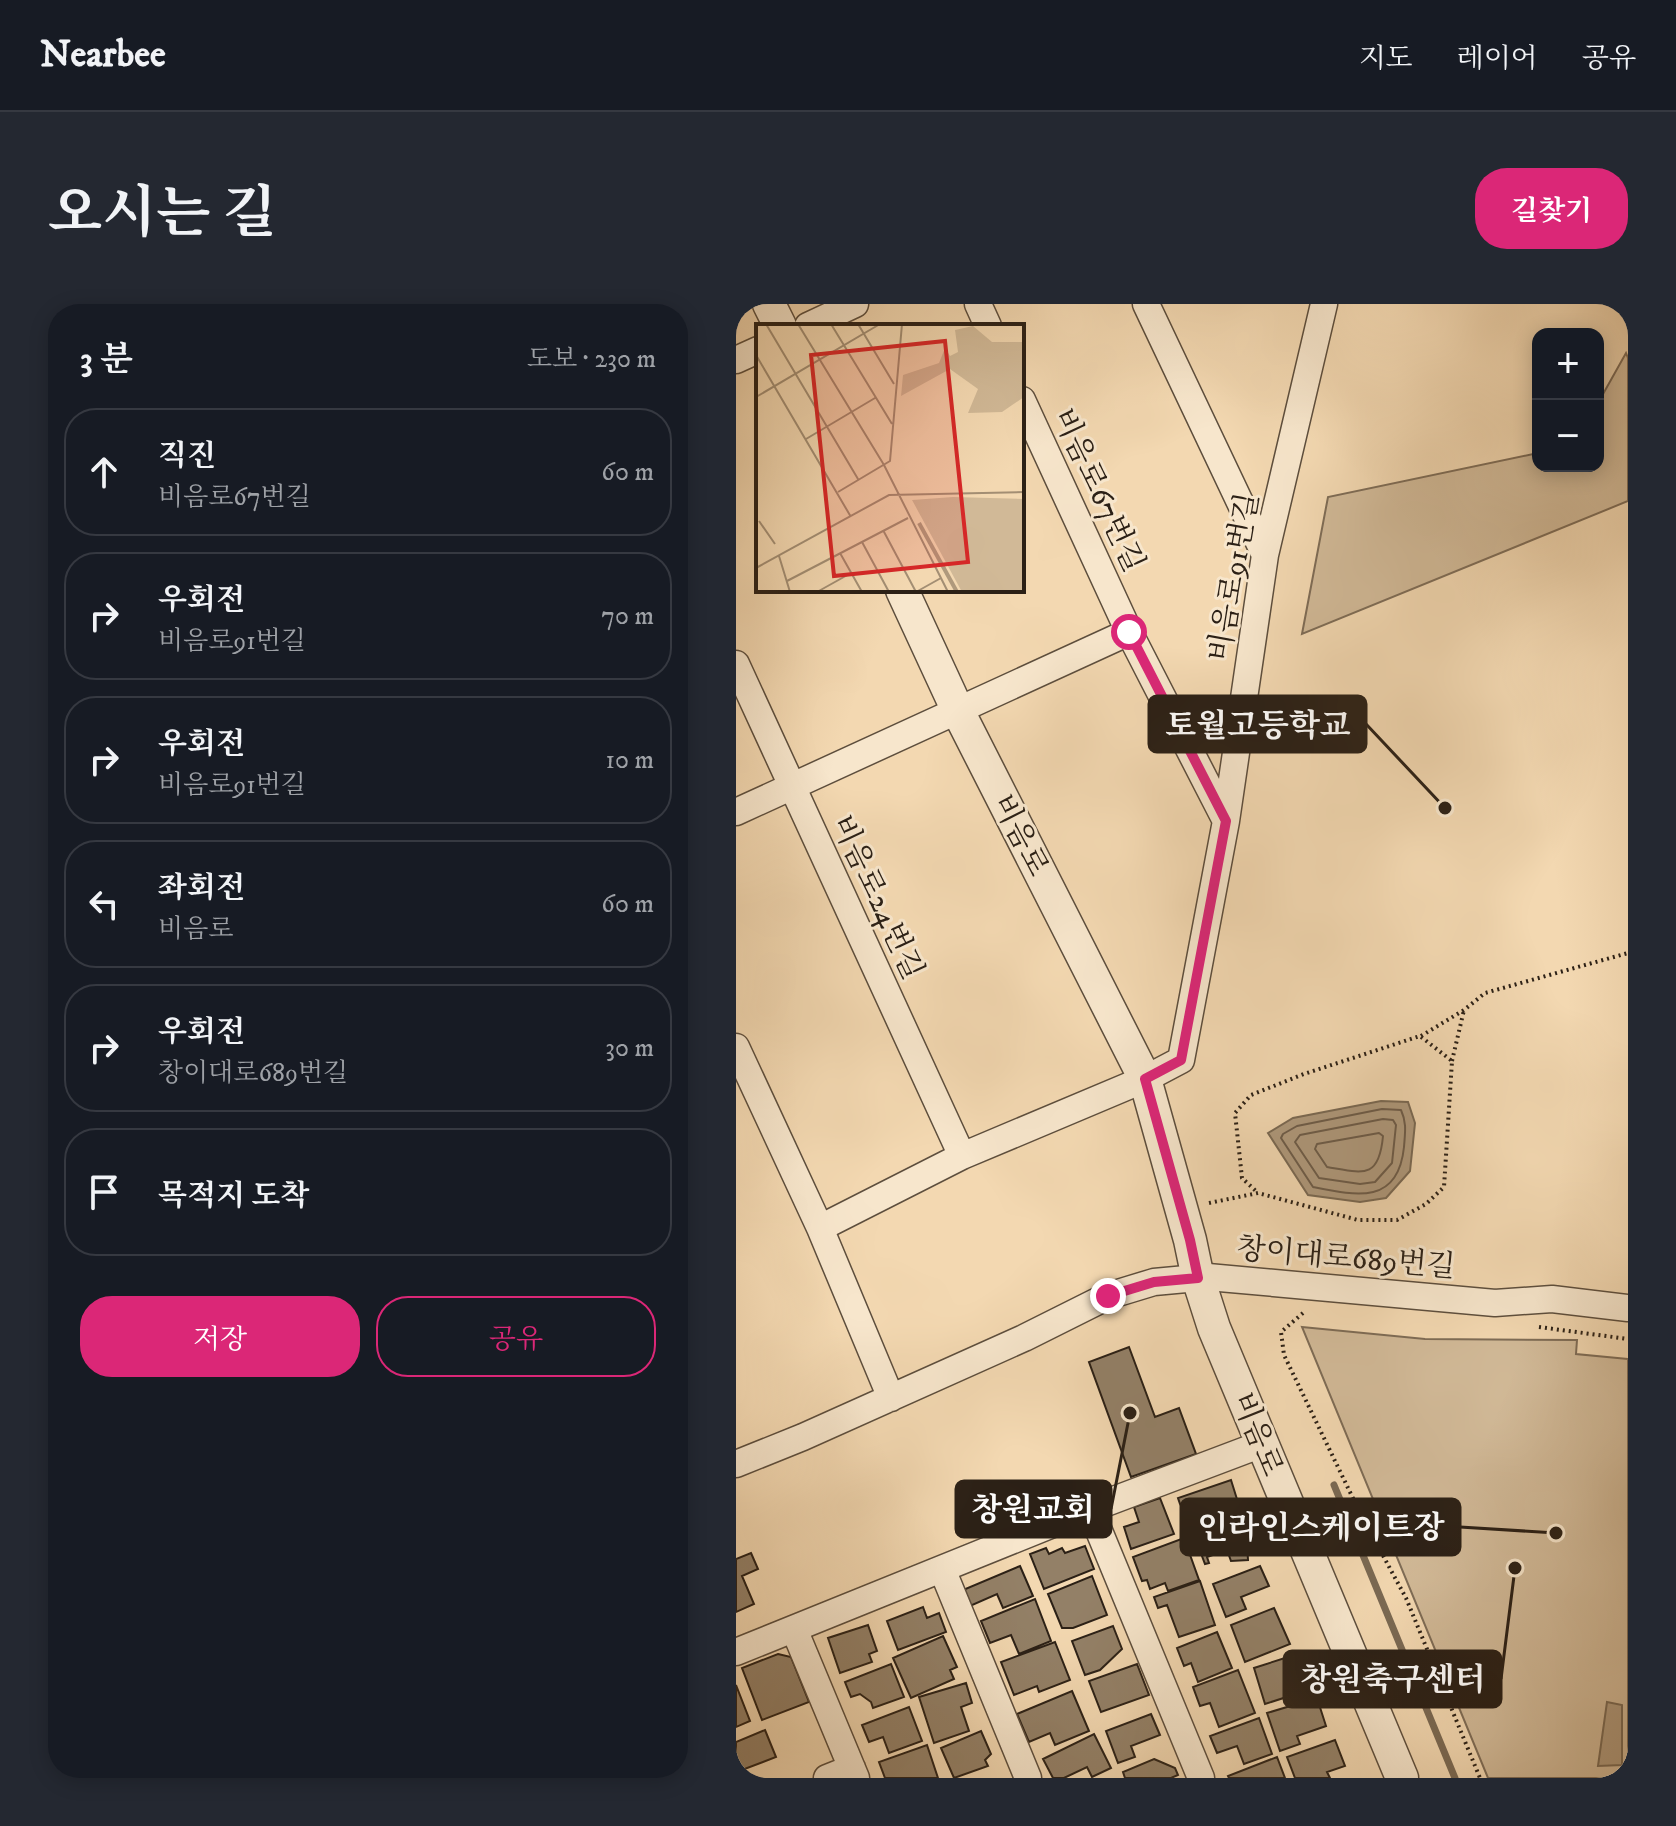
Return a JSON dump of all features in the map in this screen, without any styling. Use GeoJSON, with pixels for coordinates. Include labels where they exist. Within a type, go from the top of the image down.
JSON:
{"type":"FeatureCollection","features":[{"type":"Feature","properties":{"kind":"street"},"geometry":{"type":"LineString","coordinates":[[769,304],[779,324]]}},
{"type":"Feature","properties":{"kind":"street"},"geometry":{"type":"LineString","coordinates":[[812,324],[855,304]]}},
{"type":"Feature","properties":{"kind":"street"},"geometry":{"type":"LineString","coordinates":[[978,304],[987,324]]}},
{"type":"Feature","properties":{"kind":"street"},"geometry":{"type":"LineString","coordinates":[[1146,304],[1265,555]]}},
{"type":"Feature","properties":{"kind":"street","name":"비음로91번길"},"geometry":{"type":"LineString","coordinates":[[1145,1079],[1181,1060],[1226,821],[1265,555],[1324,304]]}},
{"type":"Feature","properties":{"kind":"street"},"geometry":{"type":"LineString","coordinates":[[736,360],[756,351]]}},
{"type":"Feature","properties":{"kind":"street","name":"비음로67번길"},"geometry":{"type":"LineString","coordinates":[[1024,404],[1129,632],[1226,821]]}},
{"type":"Feature","properties":{"kind":"street","name":"비음로"},"geometry":{"type":"LineString","coordinates":[[903,592],[957,709],[1145,1079],[1214,1328],[1402,1778]]}},
{"type":"Feature","properties":{"kind":"street"},"geometry":{"type":"LineString","coordinates":[[736,812],[1129,632]]}},
{"type":"Feature","properties":{"kind":"street","name":"비음로24번길"},"geometry":{"type":"LineString","coordinates":[[736,664],[962,1156]]}},
{"type":"Feature","properties":{"kind":"street"},"geometry":{"type":"LineString","coordinates":[[736,1047],[820,1228],[891,1398]]}},
{"type":"Feature","properties":{"kind":"street"},"geometry":{"type":"LineString","coordinates":[[820,1228],[962,1156],[1145,1079]]}},
{"type":"Feature","properties":{"kind":"street","name":"창이대로689번길"},"geometry":{"type":"LineString","coordinates":[[736,1464],[1024,1338],[1108,1296],[1154,1282],[1198,1278],[1495,1303],[1552,1299],[1628,1308]]}},
{"type":"Feature","properties":{"kind":"street"},"geometry":{"type":"LineString","coordinates":[[736,1652],[1090,1509],[1262,1444]]}},
{"type":"Feature","properties":{"kind":"street"},"geometry":{"type":"LineString","coordinates":[[1090,1509],[1201,1778]]}},
{"type":"Feature","properties":{"kind":"street"},"geometry":{"type":"LineString","coordinates":[[942,1569],[1028,1778]]}},
{"type":"Feature","properties":{"kind":"street"},"geometry":{"type":"LineString","coordinates":[[794,1629],[854,1773],[827,1778]]}},
{"type":"Feature","properties":{"kind":"path"},"geometry":{"type":"LineString","coordinates":[[1258,1193],[1242,1178],[1235,1113],[1251,1095],[1420,1036],[1464,1010],[1485,993],[1628,953]]}},
{"type":"Feature","properties":{"kind":"path"},"geometry":{"type":"LineString","coordinates":[[1209,1203],[1258,1193],[1358,1220],[1397,1220],[1426,1204],[1444,1187],[1452,1061],[1464,1010]]}},
{"type":"Feature","properties":{"kind":"path"},"geometry":{"type":"LineString","coordinates":[[1420,1036],[1452,1061]]}},
{"type":"Feature","properties":{"kind":"path"},"geometry":{"type":"LineString","coordinates":[[1316,1313],[1301,1313],[1281,1332],[1284,1355],[1362,1517],[1406,1598],[1480,1778]]}},
{"type":"Feature","properties":{"kind":"path"},"geometry":{"type":"LineString","coordinates":[[1526,1326],[1628,1339]]}},
{"type":"Feature","properties":{"kind":"shaded area"},"geometry":{"type":"Polygon","coordinates":[[[1626,353],[1628,501],[1302,634],[1328,497],[1532,454],[1532,472],[1604,472],[1604,392],[1626,353]]]}},
{"type":"Feature","properties":{"kind":"shaded area"},"geometry":{"type":"Polygon","coordinates":[[[1302,1327],[1425,1339],[1577,1340],[1576,1354],[1628,1359],[1628,1778],[1488,1778],[1302,1327]]]}},
{"type":"Feature","properties":{"kind":"water"},"geometry":{"type":"Polygon","coordinates":[[[1381,1101],[1408,1102],[1415,1123],[1410,1171],[1386,1198],[1360,1202],[1308,1195],[1268,1133],[1293,1118],[1381,1101]]]}},
{"type":"Feature","properties":{"kind":"water"},"geometry":{"type":"Polygon","coordinates":[[[1607,1702],[1622,1705],[1622,1765],[1598,1766],[1607,1702]]]}},
{"type":"Feature","properties":{"kind":"building"},"geometry":{"type":"Polygon","coordinates":[[[1129,1347],[1155,1417],[1179,1408],[1196,1454],[1131,1477],[1089,1362],[1129,1347]]]}},
{"type":"Feature","properties":{"kind":"building"},"geometry":{"type":"Polygon","coordinates":[[[1231,1480],[1241,1512],[1189,1530],[1178,1498],[1231,1480]]]}},
{"type":"Feature","properties":{"kind":"building"},"geometry":{"type":"Polygon","coordinates":[[[1160,1498],[1174,1534],[1131,1549],[1124,1527],[1139,1522],[1134,1507],[1160,1498]]]}},
{"type":"Feature","properties":{"kind":"building"},"geometry":{"type":"Polygon","coordinates":[[[1249,1511],[1260,1539],[1247,1544],[1248,1560],[1231,1561],[1227,1550],[1207,1557],[1209,1563],[1205,1564],[1193,1532],[1249,1511]]]}},
{"type":"Feature","properties":{"kind":"building"},"geometry":{"type":"Polygon","coordinates":[[[1184,1538],[1199,1580],[1168,1591],[1165,1583],[1150,1589],[1147,1580],[1142,1581],[1133,1557],[1184,1538]]]}},
{"type":"Feature","properties":{"kind":"building"},"geometry":{"type":"Polygon","coordinates":[[[1085,1546],[1094,1569],[1044,1589],[1030,1554],[1046,1548],[1049,1554],[1062,1548],[1065,1553],[1085,1546]]]}},
{"type":"Feature","properties":{"kind":"building"},"geometry":{"type":"Polygon","coordinates":[[[751,1553],[758,1569],[742,1576],[754,1604],[736,1612],[736,1559],[751,1553]]]}},
{"type":"Feature","properties":{"kind":"building"},"geometry":{"type":"Polygon","coordinates":[[[1020,1566],[1033,1596],[1003,1608],[997,1594],[970,1606],[963,1590],[1020,1566]]]}},
{"type":"Feature","properties":{"kind":"building"},"geometry":{"type":"Polygon","coordinates":[[[1260,1566],[1269,1586],[1241,1597],[1246,1609],[1226,1617],[1213,1584],[1260,1566]]]}},
{"type":"Feature","properties":{"kind":"building"},"geometry":{"type":"Polygon","coordinates":[[[1092,1576],[1107,1615],[1073,1628],[1062,1628],[1048,1594],[1092,1576]]]}},
{"type":"Feature","properties":{"kind":"building"},"geometry":{"type":"Polygon","coordinates":[[[1200,1581],[1215,1625],[1179,1637],[1167,1605],[1158,1608],[1154,1597],[1200,1581]]]}},
{"type":"Feature","properties":{"kind":"building"},"geometry":{"type":"Polygon","coordinates":[[[1035,1599],[1051,1641],[1019,1654],[1011,1635],[990,1643],[981,1621],[1035,1599]]]}},
{"type":"Feature","properties":{"kind":"building"},"geometry":{"type":"Polygon","coordinates":[[[923,1607],[927,1618],[939,1613],[946,1632],[898,1650],[887,1621],[923,1607]]]}},
{"type":"Feature","properties":{"kind":"building"},"geometry":{"type":"Polygon","coordinates":[[[1274,1608],[1290,1644],[1245,1662],[1231,1625],[1274,1608]]]}},
{"type":"Feature","properties":{"kind":"building"},"geometry":{"type":"Polygon","coordinates":[[[868,1625],[877,1651],[869,1654],[872,1662],[840,1673],[828,1638],[868,1625]]]}},
{"type":"Feature","properties":{"kind":"building"},"geometry":{"type":"Polygon","coordinates":[[[1113,1626],[1122,1649],[1100,1670],[1085,1675],[1072,1641],[1113,1626]]]}},
{"type":"Feature","properties":{"kind":"building"},"geometry":{"type":"Polygon","coordinates":[[[1217,1632],[1232,1668],[1198,1682],[1191,1663],[1184,1666],[1177,1648],[1217,1632]]]}},
{"type":"Feature","properties":{"kind":"building"},"geometry":{"type":"Polygon","coordinates":[[[943,1636],[957,1667],[950,1670],[954,1679],[911,1698],[893,1658],[943,1636]]]}},
{"type":"Feature","properties":{"kind":"building"},"geometry":{"type":"Polygon","coordinates":[[[1055,1642],[1070,1680],[1039,1692],[1037,1686],[1014,1695],[1001,1662],[1055,1642]]]}},
{"type":"Feature","properties":{"kind":"building"},"geometry":{"type":"Polygon","coordinates":[[[778,1654],[791,1657],[809,1702],[762,1720],[742,1668],[778,1654]]]}},
{"type":"Feature","properties":{"kind":"building"},"geometry":{"type":"Polygon","coordinates":[[[1288,1657],[1291,1668],[1306,1664],[1310,1677],[1295,1681],[1299,1693],[1265,1704],[1254,1668],[1288,1657]]]}},
{"type":"Feature","properties":{"kind":"building"},"geometry":{"type":"Polygon","coordinates":[[[891,1664],[904,1697],[873,1708],[871,1702],[860,1694],[851,1697],[845,1682],[891,1664]]]}},
{"type":"Feature","properties":{"kind":"building"},"geometry":{"type":"Polygon","coordinates":[[[1137,1664],[1149,1695],[1101,1712],[1089,1681],[1137,1664]]]}},
{"type":"Feature","properties":{"kind":"building"},"geometry":{"type":"Polygon","coordinates":[[[1238,1670],[1255,1713],[1219,1727],[1210,1703],[1200,1706],[1193,1687],[1238,1670]]]}},
{"type":"Feature","properties":{"kind":"building"},"geometry":{"type":"Polygon","coordinates":[[[966,1683],[972,1703],[961,1707],[969,1731],[934,1743],[919,1697],[966,1683]]]}},
{"type":"Feature","properties":{"kind":"building"},"geometry":{"type":"Polygon","coordinates":[[[736,1685],[750,1721],[736,1727],[736,1685]]]}},
{"type":"Feature","properties":{"kind":"building"},"geometry":{"type":"Polygon","coordinates":[[[1072,1691],[1089,1731],[1055,1745],[1050,1733],[1029,1742],[1017,1714],[1072,1691]]]}},
{"type":"Feature","properties":{"kind":"building"},"geometry":{"type":"Polygon","coordinates":[[[1317,1698],[1326,1726],[1297,1736],[1300,1744],[1280,1751],[1267,1713],[1317,1698]]]}},
{"type":"Feature","properties":{"kind":"building"},"geometry":{"type":"Polygon","coordinates":[[[909,1707],[922,1741],[889,1753],[883,1737],[869,1742],[862,1725],[909,1707]]]}},
{"type":"Feature","properties":{"kind":"building"},"geometry":{"type":"Polygon","coordinates":[[[1151,1714],[1160,1735],[1131,1746],[1135,1757],[1118,1763],[1106,1731],[1151,1714]]]}},
{"type":"Feature","properties":{"kind":"building"},"geometry":{"type":"Polygon","coordinates":[[[1259,1718],[1272,1754],[1244,1764],[1237,1746],[1217,1753],[1210,1736],[1259,1718]]]}},
{"type":"Feature","properties":{"kind":"building"},"geometry":{"type":"Polygon","coordinates":[[[765,1730],[776,1757],[742,1770],[736,1755],[736,1742],[765,1730]]]}},
{"type":"Feature","properties":{"kind":"building"},"geometry":{"type":"Polygon","coordinates":[[[981,1731],[991,1754],[985,1760],[988,1766],[954,1778],[941,1748],[981,1731]]]}},
{"type":"Feature","properties":{"kind":"building"},"geometry":{"type":"Polygon","coordinates":[[[1094,1734],[1111,1768],[1092,1777],[1087,1767],[1064,1778],[1053,1778],[1043,1759],[1094,1734]]]}},
{"type":"Feature","properties":{"kind":"building"},"geometry":{"type":"Polygon","coordinates":[[[1335,1740],[1345,1766],[1327,1772],[1330,1778],[1295,1778],[1287,1757],[1335,1740]]]}},
{"type":"Feature","properties":{"kind":"building"},"geometry":{"type":"Polygon","coordinates":[[[927,1745],[938,1778],[885,1778],[879,1762],[927,1745]]]}},
{"type":"Feature","properties":{"kind":"building"},"geometry":{"type":"Polygon","coordinates":[[[1277,1757],[1285,1778],[1228,1776],[1277,1757]]]}},
{"type":"Feature","properties":{"kind":"building"},"geometry":{"type":"Polygon","coordinates":[[[1154,1759],[1175,1768],[1178,1775],[1171,1778],[1125,1778],[1123,1772],[1154,1759]]]}},
{"type":"Feature","properties":{"kind":"waterway"},"geometry":{"type":"LineString","coordinates":[[1334,1485],[1455,1778]]}},
{"type":"Feature","properties":{"kind":"place","name":"토월고등학교"},"geometry":{"type":"Point","coordinates":[1445,808]}},
{"type":"Feature","properties":{"kind":"place","name":"창원교회"},"geometry":{"type":"Point","coordinates":[1130,1413]}},
{"type":"Feature","properties":{"kind":"place","name":"인라인스케이트장"},"geometry":{"type":"Point","coordinates":[1556,1533]}},
{"type":"Feature","properties":{"kind":"place","name":"창원축구센터"},"geometry":{"type":"Point","coordinates":[1515,1568]}},
{"type":"Feature","properties":{"kind":"route"},"geometry":{"type":"LineString","coordinates":[[1108,1296],[1154,1282],[1198,1278],[1145,1079],[1181,1060],[1226,821],[1129,632]]}}]}
